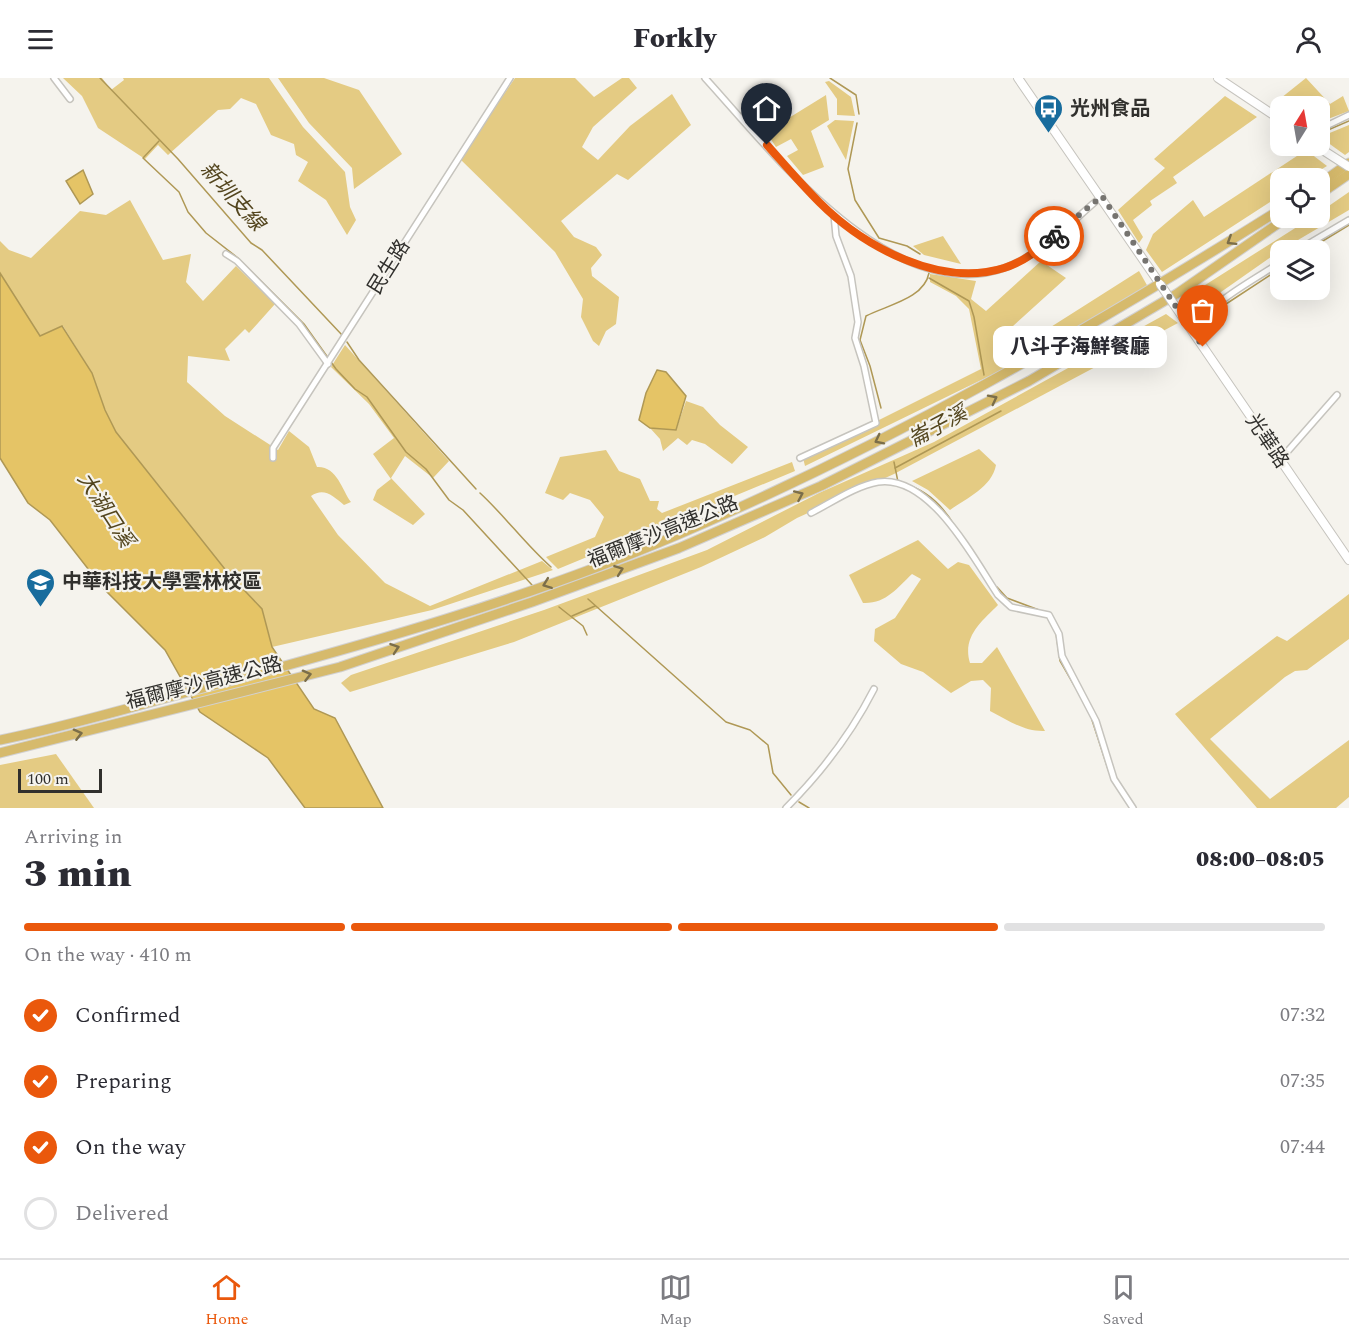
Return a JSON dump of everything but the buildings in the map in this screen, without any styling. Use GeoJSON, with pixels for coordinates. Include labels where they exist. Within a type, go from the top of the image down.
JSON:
{"type":"FeatureCollection","features":[{"type":"Feature","properties":{"kind":"highway"},"geometry":{"type":"LineString","coordinates":[[1330,177],[1349,165]]}},
{"type":"Feature","properties":{"kind":"highway"},"geometry":{"type":"LineString","coordinates":[[1330,187],[1349,174]]}},
{"type":"Feature","properties":{"kind":"highway","name":"福爾摩沙高速公路"},"geometry":{"type":"LineString","coordinates":[[0,740],[337,652],[526,592],[674,536],[815,474],[985,386],[1168,280],[1270,216]]}},
{"type":"Feature","properties":{"kind":"highway","name":"福爾摩沙高速公路"},"geometry":{"type":"LineString","coordinates":[[0,753],[340,667],[531,602],[679,548],[821,486],[1029,381],[1178,293],[1272,228]]}},
{"type":"Feature","properties":{"kind":"street"},"geometry":{"type":"LineString","coordinates":[[54,78],[70,99]]}},
{"type":"Feature","properties":{"kind":"street","name":"民生路"},"geometry":{"type":"LineString","coordinates":[[273,458],[273,448],[510,78]]}},
{"type":"Feature","properties":{"kind":"street"},"geometry":{"type":"LineString","coordinates":[[705,78],[819,203],[834,215],[887,251],[924,266],[972,273],[1006,267],[1030,256],[1102,196],[1064,147],[1018,78]]}},
{"type":"Feature","properties":{"kind":"street"},"geometry":{"type":"LineString","coordinates":[[1218,78],[1270,113]]}},
{"type":"Feature","properties":{"kind":"street"},"geometry":{"type":"LineString","coordinates":[[1330,124],[1349,115]]}},
{"type":"Feature","properties":{"kind":"street"},"geometry":{"type":"LineString","coordinates":[[1330,153],[1349,165]]}},
{"type":"Feature","properties":{"kind":"street","name":"光華路"},"geometry":{"type":"LineString","coordinates":[[1102,196],[1349,560]]}},
{"type":"Feature","properties":{"kind":"street"},"geometry":{"type":"LineString","coordinates":[[800,458],[876,423],[864,366],[855,338],[858,322],[851,276],[836,236],[834,215]]}},
{"type":"Feature","properties":{"kind":"street"},"geometry":{"type":"LineString","coordinates":[[1315,240],[1349,220]]}},
{"type":"Feature","properties":{"kind":"street"},"geometry":{"type":"LineString","coordinates":[[226,254],[237,261],[299,324],[328,364]]}},
{"type":"Feature","properties":{"kind":"street"},"geometry":{"type":"LineString","coordinates":[[1192,331],[1204,314],[1270,269]]}},
{"type":"Feature","properties":{"kind":"street"},"geometry":{"type":"LineString","coordinates":[[1280,460],[1337,394]]}},
{"type":"Feature","properties":{"kind":"street"},"geometry":{"type":"LineString","coordinates":[[811,513],[875,482],[887,481],[913,490],[929,501],[948,520],[998,595],[1011,606],[1045,616],[1049,615],[1059,634],[1062,656],[1081,696],[1091,710],[1114,779],[1133,808]]}},
{"type":"Feature","properties":{"kind":"street"},"geometry":{"type":"LineString","coordinates":[[786,808],[826,765],[846,737],[874,689]]}},
{"type":"Feature","properties":{"kind":"shaded area"},"geometry":{"type":"Polygon","coordinates":[[[63,78],[102,78],[111,90],[124,80],[123,78],[269,78],[303,127],[345,172],[350,207],[356,220],[347,235],[326,200],[298,181],[308,162],[296,155],[294,144],[271,135],[256,104],[241,98],[230,109],[218,110],[168,155],[158,145],[145,159],[98,128],[82,96],[63,78]]]}},
{"type":"Feature","properties":{"kind":"shaded area"},"geometry":{"type":"Polygon","coordinates":[[[278,78],[324,78],[359,90],[402,154],[354,189],[352,168],[309,123],[278,78]]]}},
{"type":"Feature","properties":{"kind":"shaded area"},"geometry":{"type":"Polygon","coordinates":[[[515,78],[575,78],[594,97],[622,78],[629,78],[637,88],[593,127],[582,147],[598,160],[630,126],[672,94],[691,125],[628,180],[617,174],[561,221],[574,237],[596,247],[602,255],[591,268],[592,276],[619,297],[616,324],[606,331],[599,346],[593,341],[581,317],[583,299],[555,252],[460,159],[515,78]]]}},
{"type":"Feature","properties":{"kind":"shaded area"},"geometry":{"type":"Polygon","coordinates":[[[1306,78],[1323,96],[1284,96],[1306,78]]]}},
{"type":"Feature","properties":{"kind":"shaded area"},"geometry":{"type":"Polygon","coordinates":[[[829,81],[851,97],[855,116],[837,115],[837,99],[825,82],[829,81]]]}},
{"type":"Feature","properties":{"kind":"shaded area"},"geometry":{"type":"Polygon","coordinates":[[[826,95],[829,120],[811,131],[824,167],[803,175],[787,156],[798,150],[791,139],[776,147],[766,132],[826,95]]]}},
{"type":"Feature","properties":{"kind":"shaded area"},"geometry":{"type":"Polygon","coordinates":[[[1225,96],[1257,117],[1173,177],[1177,183],[1150,201],[1152,205],[1133,220],[1143,237],[1139,243],[1118,210],[1165,168],[1154,159],[1225,96]]]}},
{"type":"Feature","properties":{"kind":"shaded area"},"geometry":{"type":"Polygon","coordinates":[[[1343,96],[1349,111],[1330,118],[1330,104],[1343,96]]]}},
{"type":"Feature","properties":{"kind":"shaded area"},"geometry":{"type":"Polygon","coordinates":[[[835,120],[854,121],[846,160],[827,126],[835,120]]]}},
{"type":"Feature","properties":{"kind":"shaded area"},"geometry":{"type":"Polygon","coordinates":[[[1349,125],[1349,152],[1345,155],[1330,144],[1330,133],[1349,125]]]}},
{"type":"Feature","properties":{"kind":"shaded area"},"geometry":{"type":"Polygon","coordinates":[[[1297,156],[1314,156],[1327,166],[1324,168],[1279,168],[1297,156]]]}},
{"type":"Feature","properties":{"kind":"shaded area"},"geometry":{"type":"Polygon","coordinates":[[[1270,174],[1270,202],[1162,272],[1146,250],[1153,234],[1193,200],[1204,217],[1270,174]]]}},
{"type":"Feature","properties":{"kind":"shaded area"},"geometry":{"type":"Polygon","coordinates":[[[1349,192],[1349,210],[1330,221],[1330,205],[1349,192]]]}},
{"type":"Feature","properties":{"kind":"shaded area"},"geometry":{"type":"Polygon","coordinates":[[[130,200],[163,260],[191,254],[186,282],[203,301],[236,266],[275,304],[249,333],[245,329],[225,349],[230,361],[188,356],[187,382],[225,416],[278,450],[289,431],[309,447],[317,467],[334,474],[351,502],[344,505],[332,496],[320,492],[311,496],[338,535],[385,583],[430,606],[542,561],[553,570],[432,610],[272,647],[262,609],[228,573],[116,432],[105,410],[92,373],[63,326],[40,337],[0,273],[0,241],[9,250],[31,258],[80,211],[106,215],[130,200]]]}},
{"type":"Feature","properties":{"kind":"shaded area"},"geometry":{"type":"Polygon","coordinates":[[[1295,228],[1318,228],[1298,240],[1276,240],[1295,228]]]}},
{"type":"Feature","properties":{"kind":"shaded area"},"geometry":{"type":"Polygon","coordinates":[[[943,236],[961,264],[924,255],[913,246],[943,236]]]}},
{"type":"Feature","properties":{"kind":"shaded area"},"geometry":{"type":"Polygon","coordinates":[[[1270,244],[1270,258],[1191,313],[1183,299],[1270,244]]]}},
{"type":"Feature","properties":{"kind":"shaded area"},"geometry":{"type":"Polygon","coordinates":[[[1041,261],[1066,278],[1013,326],[1024,344],[1139,271],[1148,287],[1014,364],[805,466],[803,458],[981,369],[969,309],[956,296],[930,282],[930,274],[976,281],[971,299],[986,311],[1041,261]]]}},
{"type":"Feature","properties":{"kind":"shaded area"},"geometry":{"type":"Polygon","coordinates":[[[1166,314],[1178,323],[894,474],[797,518],[765,537],[701,567],[514,642],[350,692],[341,683],[351,675],[544,610],[707,550],[819,493],[934,442],[1166,314]]]}},
{"type":"Feature","properties":{"kind":"shaded area"},"geometry":{"type":"Polygon","coordinates":[[[345,345],[449,461],[433,478],[405,456],[391,478],[425,514],[413,525],[373,500],[377,490],[391,479],[373,454],[394,438],[369,404],[331,367],[345,345]]]}},
{"type":"Feature","properties":{"kind":"shaded area"},"geometry":{"type":"Polygon","coordinates":[[[686,401],[703,407],[720,425],[748,447],[732,464],[705,444],[692,440],[687,445],[678,438],[663,451],[660,439],[650,428],[676,430],[686,401]]]}},
{"type":"Feature","properties":{"kind":"shaded area"},"geometry":{"type":"Polygon","coordinates":[[[979,449],[996,465],[994,473],[984,486],[950,510],[928,490],[912,481],[979,449]]]}},
{"type":"Feature","properties":{"kind":"shaded area"},"geometry":{"type":"Polygon","coordinates":[[[606,450],[619,471],[640,479],[650,501],[659,501],[657,509],[662,513],[792,462],[795,471],[558,569],[546,557],[595,537],[604,517],[590,500],[570,493],[563,500],[545,493],[560,457],[606,450]]]}},
{"type":"Feature","properties":{"kind":"shaded area"},"geometry":{"type":"Polygon","coordinates":[[[918,540],[948,569],[958,562],[969,565],[998,605],[980,624],[971,638],[968,654],[970,663],[982,663],[997,647],[1045,731],[1023,727],[990,711],[991,688],[983,680],[971,681],[951,693],[923,672],[901,664],[874,641],[875,629],[895,618],[921,579],[912,574],[885,598],[863,603],[849,575],[918,540]]]}},
{"type":"Feature","properties":{"kind":"shaded area"},"geometry":{"type":"Polygon","coordinates":[[[1349,594],[1349,639],[1307,670],[1295,671],[1285,677],[1210,739],[1270,799],[1349,740],[1349,797],[1336,808],[1257,808],[1175,714],[1277,636],[1287,641],[1349,594]]]}},
{"type":"Feature","properties":{"kind":"shaded area"},"geometry":{"type":"Polygon","coordinates":[[[56,754],[94,808],[0,808],[0,765],[56,754]]]}},
{"type":"Feature","properties":{"kind":"water"},"geometry":{"type":"Polygon","coordinates":[[[83,170],[93,194],[80,204],[66,181],[83,170]]]}},
{"type":"Feature","properties":{"kind":"water","name":"大湖口溪"},"geometry":{"type":"Polygon","coordinates":[[[0,273],[40,336],[62,326],[92,373],[105,410],[116,432],[228,573],[262,609],[272,647],[314,709],[335,718],[383,808],[305,808],[268,758],[200,712],[165,650],[103,588],[50,520],[28,503],[0,458],[0,273]]]}},
{"type":"Feature","properties":{"kind":"water"},"geometry":{"type":"Polygon","coordinates":[[[657,370],[666,372],[686,396],[676,430],[650,428],[639,420],[646,393],[657,370]]]}},
{"type":"Feature","properties":{"kind":"waterway","name":"新圳支線"},"geometry":{"type":"LineString","coordinates":[[100,78],[178,159],[251,243],[262,250],[342,335]]}},
{"type":"Feature","properties":{"kind":"waterway"},"geometry":{"type":"LineString","coordinates":[[830,78],[856,95],[859,114]]}},
{"type":"Feature","properties":{"kind":"waterway"},"geometry":{"type":"LineString","coordinates":[[1330,129],[1349,121]]}},
{"type":"Feature","properties":{"kind":"waterway"},"geometry":{"type":"LineString","coordinates":[[857,123],[848,169],[855,200],[879,238],[907,246],[920,254]]}},
{"type":"Feature","properties":{"kind":"waterway"},"geometry":{"type":"LineString","coordinates":[[159,141],[143,158],[179,192],[188,212],[206,233],[238,258],[304,324],[336,369],[355,389],[367,397],[406,452],[426,469],[449,500],[463,510],[532,585]]}},
{"type":"Feature","properties":{"kind":"waterway"},"geometry":{"type":"LineString","coordinates":[[1324,240],[1349,225]]}},
{"type":"Feature","properties":{"kind":"waterway","name":"崙子溪"},"geometry":{"type":"LineString","coordinates":[[881,408],[870,366],[860,340],[866,316],[912,295],[926,282],[929,273]]}},
{"type":"Feature","properties":{"kind":"waterway"},"geometry":{"type":"LineString","coordinates":[[1226,304],[1270,275]]}},
{"type":"Feature","properties":{"kind":"waterway","name":"崙子溪"},"geometry":{"type":"LineString","coordinates":[[929,278],[969,301],[984,375]]}},
{"type":"Feature","properties":{"kind":"waterway"},"geometry":{"type":"LineString","coordinates":[[347,342],[359,360],[476,489]]}},
{"type":"Feature","properties":{"kind":"waterway","name":"崙子溪"},"geometry":{"type":"LineString","coordinates":[[895,468],[1001,411]]}},
{"type":"Feature","properties":{"kind":"waterway"},"geometry":{"type":"LineString","coordinates":[[894,462],[898,482]]}},
{"type":"Feature","properties":{"kind":"waterway"},"geometry":{"type":"LineString","coordinates":[[905,484],[929,495],[956,528]]}},
{"type":"Feature","properties":{"kind":"waterway"},"geometry":{"type":"LineString","coordinates":[[480,493],[551,567]]}},
{"type":"Feature","properties":{"kind":"waterway"},"geometry":{"type":"LineString","coordinates":[[997,587],[1007,598],[1039,610]]}},
{"type":"Feature","properties":{"kind":"waterway"},"geometry":{"type":"LineString","coordinates":[[588,599],[726,722],[750,730],[768,745],[773,773],[791,795]]}},
{"type":"Feature","properties":{"kind":"waterway"},"geometry":{"type":"LineString","coordinates":[[572,616],[595,606]]}},
{"type":"Feature","properties":{"kind":"waterway"},"geometry":{"type":"LineString","coordinates":[[559,607],[583,626],[587,635]]}},
{"type":"Feature","properties":{"kind":"waterway"},"geometry":{"type":"LineString","coordinates":[[1056,633],[1060,661],[1075,687]]}},
{"type":"Feature","properties":{"kind":"waterway"},"geometry":{"type":"LineString","coordinates":[[1092,720],[1109,772]]}},
{"type":"Feature","properties":{"kind":"waterway"},"geometry":{"type":"LineString","coordinates":[[799,802],[809,808]]}},
{"type":"Feature","properties":{"kind":"way so far"},"geometry":{"type":"LineString","coordinates":[[1054,236],[1102,196],[1203,347]]}},
{"type":"Feature","properties":{"kind":"place","name":"光州食品"},"geometry":{"type":"Point","coordinates":[1049,134]}},
{"type":"Feature","properties":{"kind":"place","name":"八斗子海鮮餐廳"},"geometry":{"type":"Point","coordinates":[1203,347]}},
{"type":"Feature","properties":{"kind":"place","name":"中華科技大學雲林校區"},"geometry":{"type":"Point","coordinates":[41,608]}},
{"type":"Feature","properties":{"kind":"route"},"geometry":{"type":"LineString","coordinates":[[767,145],[819,203],[840,220],[887,251],[924,266],[972,273],[1006,267],[1030,256],[1054,236]]}}]}
